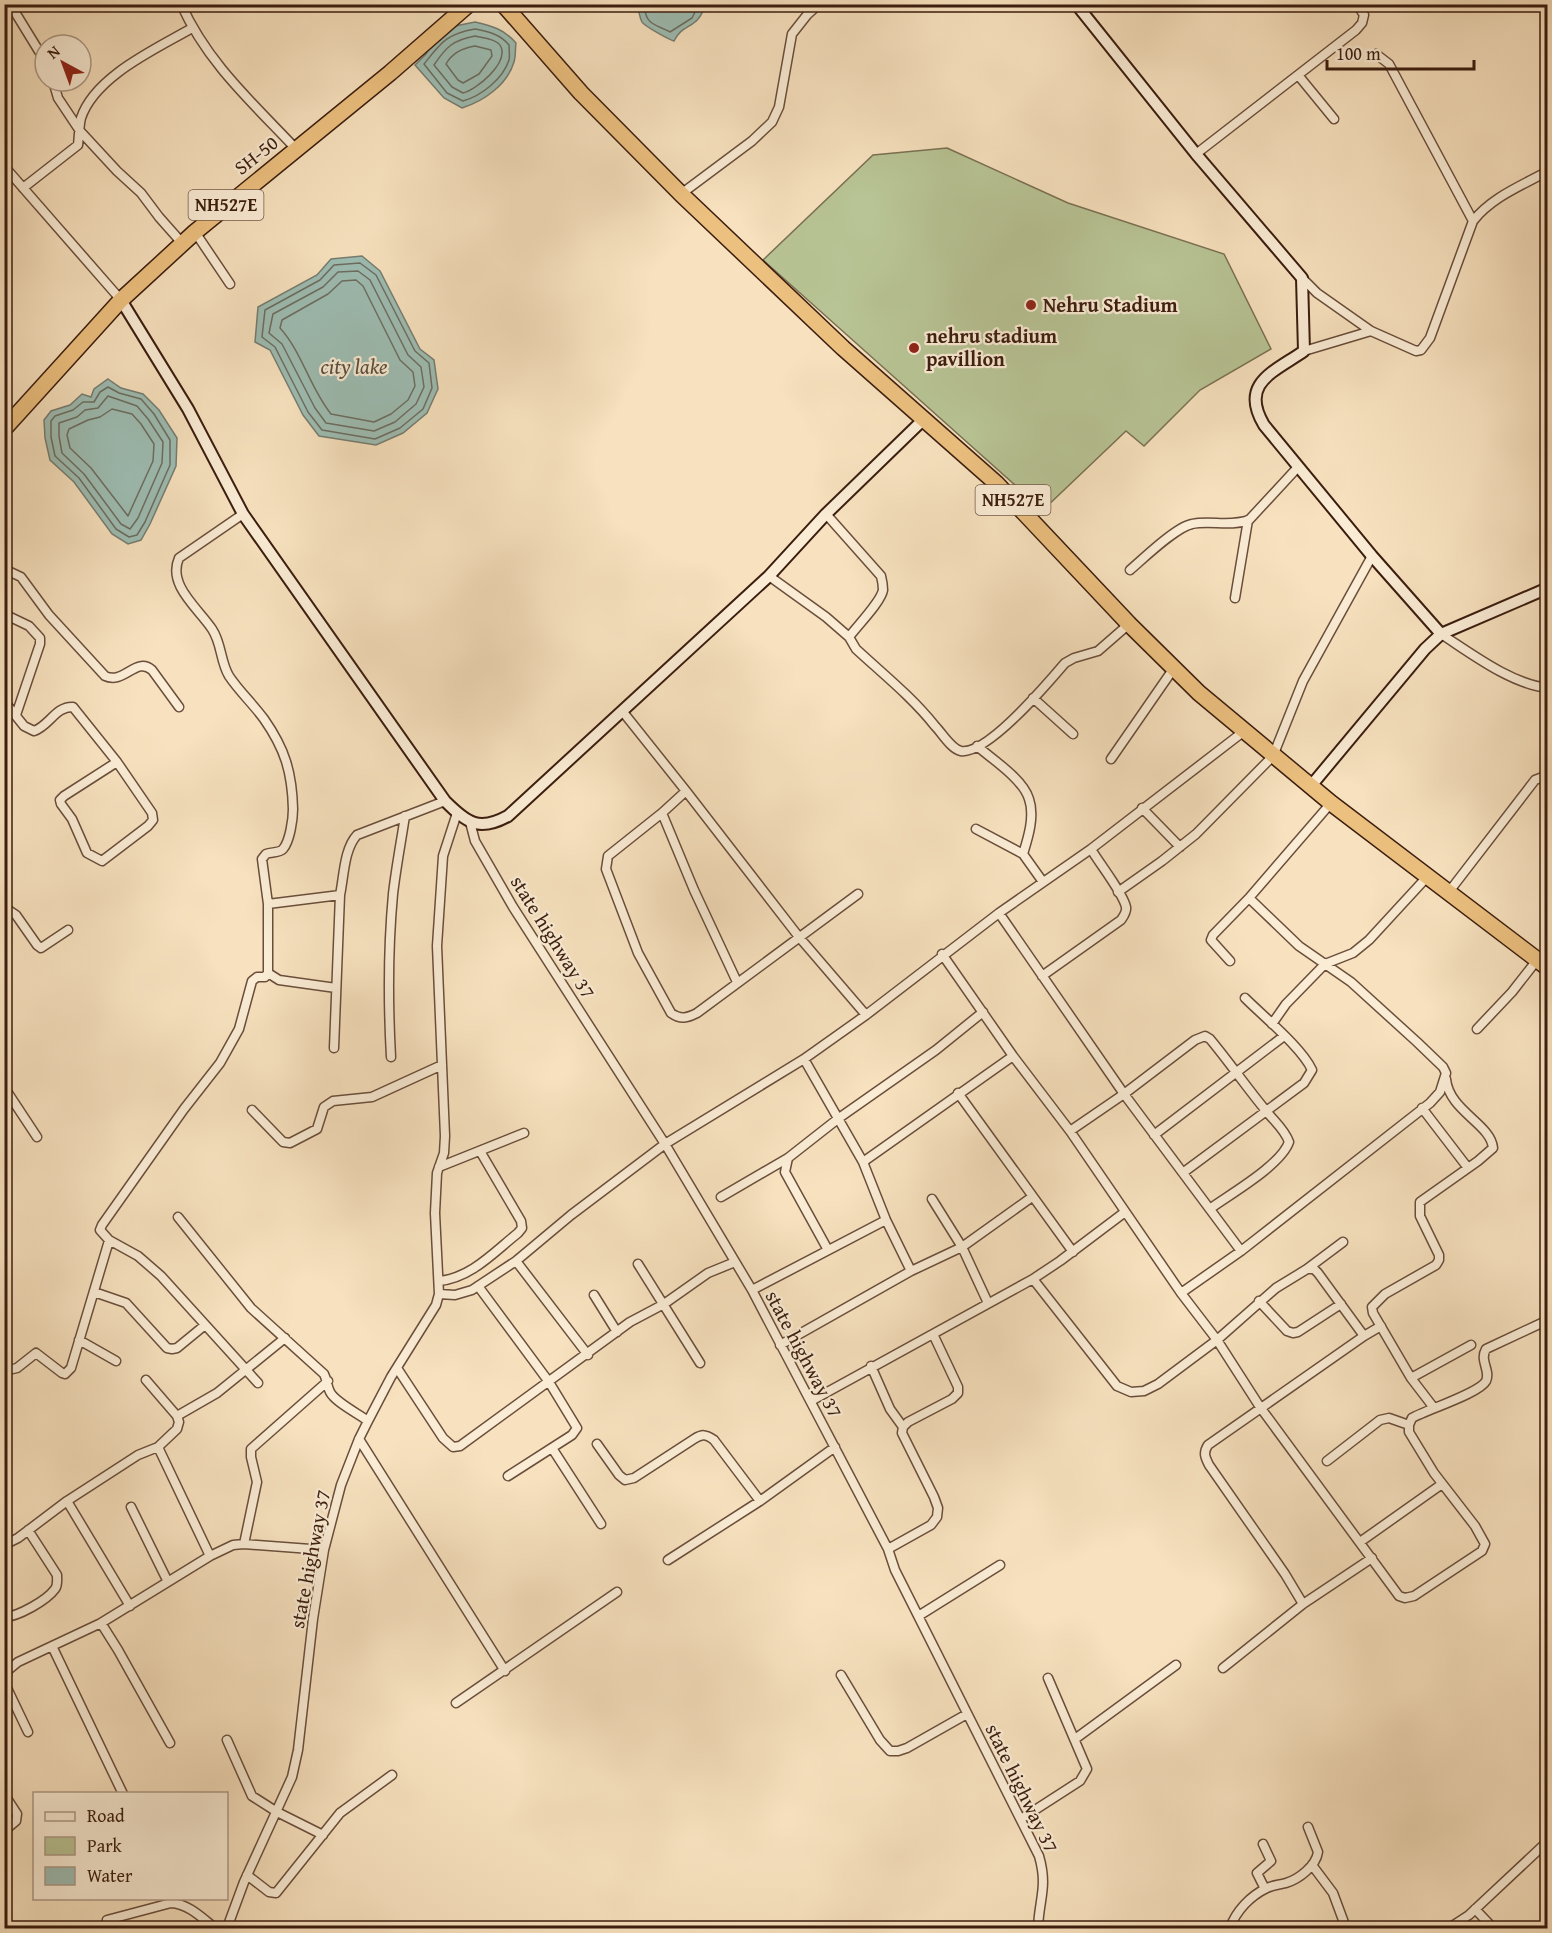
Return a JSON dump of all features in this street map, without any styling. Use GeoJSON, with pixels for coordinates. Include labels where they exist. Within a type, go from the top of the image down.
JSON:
{"type":"FeatureCollection","features":[{"type":"Feature","properties":{"kind":"highway","name":"SH-50"},"geometry":{"type":"LineString","coordinates":[[4,429],[121,300],[182,243],[216,213],[297,150],[469,4]]}},
{"type":"Feature","properties":{"kind":"highway","name":"NH527E"},"geometry":{"type":"LineString","coordinates":[[502,4],[588,100],[681,194],[843,348],[996,483],[1129,624],[1243,732],[1310,787],[1542,964]]}},
{"type":"Feature","properties":{"kind":"street"},"geometry":{"type":"LineString","coordinates":[[10,4],[33,41]]}},
{"type":"Feature","properties":{"kind":"street"},"geometry":{"type":"LineString","coordinates":[[181,4],[192,28],[216,64],[297,150]]}},
{"type":"Feature","properties":{"kind":"street"},"geometry":{"type":"LineString","coordinates":[[681,194],[752,141],[772,122],[779,107],[792,34],[819,4]]}},
{"type":"Feature","properties":{"kind":"street"},"geometry":{"type":"LineString","coordinates":[[1076,4],[1196,154],[1302,278],[1317,293],[1371,331],[1416,351],[1421,350],[1425,345],[1473,221],[1483,208],[1494,200],[1548,171]]}},
{"type":"Feature","properties":{"kind":"street"},"geometry":{"type":"LineString","coordinates":[[1196,154],[1356,30],[1362,23],[1364,15],[1357,4]]}},
{"type":"Feature","properties":{"kind":"street"},"geometry":{"type":"LineString","coordinates":[[23,188],[78,145],[81,118],[96,91],[126,66],[192,28]]}},
{"type":"Feature","properties":{"kind":"street"},"geometry":{"type":"LineString","coordinates":[[1376,54],[1389,64],[1473,221]]}},
{"type":"Feature","properties":{"kind":"street"},"geometry":{"type":"LineString","coordinates":[[1298,75],[1334,119]]}},
{"type":"Feature","properties":{"kind":"street"},"geometry":{"type":"LineString","coordinates":[[57,93],[80,131],[141,193],[182,243]]}},
{"type":"Feature","properties":{"kind":"street"},"geometry":{"type":"LineString","coordinates":[[4,166],[121,300],[188,409],[243,514],[445,801],[470,822],[483,825],[498,822],[508,816],[769,576],[826,514],[925,418]]}},
{"type":"Feature","properties":{"kind":"street"},"geometry":{"type":"LineString","coordinates":[[195,232],[230,284]]}},
{"type":"Feature","properties":{"kind":"street"},"geometry":{"type":"LineString","coordinates":[[1302,278],[1304,351]]}},
{"type":"Feature","properties":{"kind":"street"},"geometry":{"type":"LineString","coordinates":[[1371,331],[1304,351],[1263,380],[1254,395],[1256,411],[1264,425],[1372,556],[1441,634],[1518,680],[1535,687],[1548,688]]}},
{"type":"Feature","properties":{"kind":"street"},"geometry":{"type":"LineString","coordinates":[[1130,570],[1183,527],[1199,523],[1240,523],[1248,520],[1299,467]]}},
{"type":"Feature","properties":{"kind":"street"},"geometry":{"type":"LineString","coordinates":[[243,514],[178,558],[175,574],[181,588],[220,642],[224,666],[264,719],[284,752],[290,770],[294,822],[285,847],[280,851],[266,854],[262,859],[268,904],[268,973],[265,977],[257,977],[252,981],[239,1029],[220,1063],[184,1109],[100,1230],[109,1240],[149,1264],[258,1383]]}},
{"type":"Feature","properties":{"kind":"street"},"geometry":{"type":"LineString","coordinates":[[826,514],[880,576],[883,584],[883,592],[849,637]]}},
{"type":"Feature","properties":{"kind":"street"},"geometry":{"type":"LineString","coordinates":[[1234,597],[1248,520]]}},
{"type":"Feature","properties":{"kind":"street"},"geometry":{"type":"LineString","coordinates":[[1118,892],[1196,834],[1273,756],[1303,681],[1372,556]]}},
{"type":"Feature","properties":{"kind":"street"},"geometry":{"type":"LineString","coordinates":[[4,569],[21,577],[49,615],[105,675],[118,678],[141,665],[146,665],[179,707]]}},
{"type":"Feature","properties":{"kind":"street"},"geometry":{"type":"LineString","coordinates":[[769,576],[826,617],[849,637],[856,649],[922,709],[953,746],[962,751],[977,746],[1001,730],[1065,663],[1098,651],[1129,624]]}},
{"type":"Feature","properties":{"kind":"street"},"geometry":{"type":"LineString","coordinates":[[1310,787],[1425,649],[1441,634],[1548,588]]}},
{"type":"Feature","properties":{"kind":"street"},"geometry":{"type":"LineString","coordinates":[[4,614],[29,626],[40,638],[16,715]]}},
{"type":"Feature","properties":{"kind":"street"},"geometry":{"type":"LineString","coordinates":[[1111,759],[1174,668]]}},
{"type":"Feature","properties":{"kind":"street"},"geometry":{"type":"LineString","coordinates":[[1033,698],[1073,734]]}},
{"type":"Feature","properties":{"kind":"street"},"geometry":{"type":"LineString","coordinates":[[4,701],[24,726],[34,731],[40,729],[60,710],[67,706],[74,707],[117,762],[152,813],[153,820],[148,826],[102,861],[87,853],[72,819],[60,800],[117,762]]}},
{"type":"Feature","properties":{"kind":"street"},"geometry":{"type":"LineString","coordinates":[[622,712],[799,937],[866,1015]]}},
{"type":"Feature","properties":{"kind":"street"},"geometry":{"type":"LineString","coordinates":[[439,1294],[463,1294],[477,1286],[516,1260],[665,1143],[804,1059],[866,1015],[942,954],[1091,849],[1243,732]]}},
{"type":"Feature","properties":{"kind":"street"},"geometry":{"type":"LineString","coordinates":[[977,746],[1004,768],[1024,789],[1030,800],[1029,834],[1023,854]]}},
{"type":"Feature","properties":{"kind":"street"},"geometry":{"type":"LineString","coordinates":[[1448,893],[1535,780],[1548,775]]}},
{"type":"Feature","properties":{"kind":"street"},"geometry":{"type":"LineString","coordinates":[[686,791],[663,813],[608,856],[606,869],[638,953],[671,1013],[677,1018],[686,1018],[697,1013],[858,894]]}},
{"type":"Feature","properties":{"kind":"street"},"geometry":{"type":"LineString","coordinates":[[334,1048],[340,895],[352,840],[366,830],[445,801]]}},
{"type":"Feature","properties":{"kind":"street"},"geometry":{"type":"LineString","coordinates":[[1230,961],[1211,940],[1213,935],[1249,898],[1331,803]]}},
{"type":"Feature","properties":{"kind":"street"},"geometry":{"type":"LineString","coordinates":[[1142,808],[1180,847]]}},
{"type":"Feature","properties":{"kind":"street","name":"state highway 37"},"geometry":{"type":"LineString","coordinates":[[227,1929],[247,1875],[292,1777],[298,1750],[313,1619],[324,1550],[340,1485],[368,1421],[436,1305],[439,1294],[435,1213],[439,1167],[444,1153],[445,1136],[437,946],[441,872],[447,841],[457,813]]}},
{"type":"Feature","properties":{"kind":"street"},"geometry":{"type":"LineString","coordinates":[[663,813],[694,890],[737,982]]}},
{"type":"Feature","properties":{"kind":"street"},"geometry":{"type":"LineString","coordinates":[[391,1057],[389,1009],[391,925],[393,894],[405,816]]}},
{"type":"Feature","properties":{"kind":"street","name":"state highway 37"},"geometry":{"type":"LineString","coordinates":[[470,822],[476,841],[513,907],[665,1143],[752,1290],[888,1550],[895,1570],[920,1615],[967,1714],[1033,1841],[1043,1871],[1044,1891],[1038,1929]]}},
{"type":"Feature","properties":{"kind":"street"},"geometry":{"type":"LineString","coordinates":[[976,829],[1023,854],[1043,882]]}},
{"type":"Feature","properties":{"kind":"street"},"geometry":{"type":"LineString","coordinates":[[1042,976],[1121,920],[1125,914],[1126,908],[1118,892],[1091,849]]}},
{"type":"Feature","properties":{"kind":"street"},"geometry":{"type":"LineString","coordinates":[[1272,1024],[1286,1004],[1325,964],[1353,953],[1361,947],[1427,877]]}},
{"type":"Feature","properties":{"kind":"street"},"geometry":{"type":"LineString","coordinates":[[268,904],[340,895]]}},
{"type":"Feature","properties":{"kind":"street"},"geometry":{"type":"LineString","coordinates":[[1249,898],[1299,946],[1351,982],[1443,1067],[1446,1072],[1447,1085],[1455,1101],[1492,1141],[1493,1148],[1420,1202],[1420,1216],[1439,1255],[1439,1260],[1430,1270],[1385,1294],[1372,1307],[1373,1313],[1411,1378],[1434,1408]]}},
{"type":"Feature","properties":{"kind":"street"},"geometry":{"type":"LineString","coordinates":[[4,910],[7,909],[16,915],[41,948],[68,930]]}},
{"type":"Feature","properties":{"kind":"street"},"geometry":{"type":"LineString","coordinates":[[999,913],[1124,1094],[1241,1251]]}},
{"type":"Feature","properties":{"kind":"street"},"geometry":{"type":"LineString","coordinates":[[942,954],[1013,1056],[1070,1131],[1181,1293],[1217,1340],[1260,1407],[1398,1596],[1405,1598],[1421,1592],[1482,1551],[1485,1544],[1483,1537],[1442,1484],[1409,1432],[1412,1418],[1483,1385],[1487,1375],[1483,1361],[1486,1349],[1548,1320]]}},
{"type":"Feature","properties":{"kind":"street"},"geometry":{"type":"LineString","coordinates":[[1477,1029],[1542,964]]}},
{"type":"Feature","properties":{"kind":"street"},"geometry":{"type":"LineString","coordinates":[[268,973],[279,980],[336,988]]}},
{"type":"Feature","properties":{"kind":"street"},"geometry":{"type":"LineString","coordinates":[[1184,1172],[1304,1083],[1312,1070],[1309,1063],[1284,1036],[1245,998]]}},
{"type":"Feature","properties":{"kind":"street"},"geometry":{"type":"LineString","coordinates":[[721,1197],[788,1158],[839,1118],[936,1050],[984,1012]]}},
{"type":"Feature","properties":{"kind":"street"},"geometry":{"type":"LineString","coordinates":[[1154,1135],[1284,1036]]}},
{"type":"Feature","properties":{"kind":"street"},"geometry":{"type":"LineString","coordinates":[[1070,1131],[1200,1037],[1210,1039],[1286,1133],[1290,1142],[1286,1153],[1211,1208]]}},
{"type":"Feature","properties":{"kind":"street"},"geometry":{"type":"LineString","coordinates":[[863,1162],[1013,1056]]}},
{"type":"Feature","properties":{"kind":"street"},"geometry":{"type":"LineString","coordinates":[[804,1059],[863,1162],[886,1220],[911,1271]]}},
{"type":"Feature","properties":{"kind":"street"},"geometry":{"type":"LineString","coordinates":[[252,1110],[283,1142],[290,1143],[317,1129],[324,1107],[333,1101],[372,1096],[442,1065]]}},
{"type":"Feature","properties":{"kind":"street"},"geometry":{"type":"LineString","coordinates":[[1181,1293],[1241,1251],[1422,1108],[1440,1092],[1446,1072]]}},
{"type":"Feature","properties":{"kind":"street"},"geometry":{"type":"LineString","coordinates":[[4,1087],[37,1137]]}},
{"type":"Feature","properties":{"kind":"street"},"geometry":{"type":"LineString","coordinates":[[958,1093],[1073,1252]]}},
{"type":"Feature","properties":{"kind":"street"},"geometry":{"type":"LineString","coordinates":[[1422,1108],[1468,1168]]}},
{"type":"Feature","properties":{"kind":"street"},"geometry":{"type":"LineString","coordinates":[[439,1167],[524,1133]]}},
{"type":"Feature","properties":{"kind":"street"},"geometry":{"type":"LineString","coordinates":[[439,1281],[462,1276],[473,1269],[522,1228],[521,1221],[480,1151]]}},
{"type":"Feature","properties":{"kind":"street"},"geometry":{"type":"LineString","coordinates":[[788,1158],[785,1172],[828,1250]]}},
{"type":"Feature","properties":{"kind":"street"},"geometry":{"type":"LineString","coordinates":[[780,1345],[911,1271],[962,1247],[1032,1197]]}},
{"type":"Feature","properties":{"kind":"street"},"geometry":{"type":"LineString","coordinates":[[933,1199],[962,1247],[988,1303]]}},
{"type":"Feature","properties":{"kind":"street"},"geometry":{"type":"LineString","coordinates":[[811,1401],[1033,1279],[1125,1212]]}},
{"type":"Feature","properties":{"kind":"street"},"geometry":{"type":"LineString","coordinates":[[178,1217],[251,1308],[324,1374],[331,1394],[368,1421]]}},
{"type":"Feature","properties":{"kind":"street"},"geometry":{"type":"LineString","coordinates":[[752,1290],[886,1220]]}},
{"type":"Feature","properties":{"kind":"street"},"geometry":{"type":"LineString","coordinates":[[4,1371],[17,1368],[36,1353],[65,1374],[71,1368],[109,1240]]}},
{"type":"Feature","properties":{"kind":"street"},"geometry":{"type":"LineString","coordinates":[[1033,1279],[1118,1386],[1131,1392],[1158,1384],[1217,1340],[1259,1301],[1343,1242]]}},
{"type":"Feature","properties":{"kind":"street"},"geometry":{"type":"LineString","coordinates":[[516,1260],[588,1355]]}},
{"type":"Feature","properties":{"kind":"street"},"geometry":{"type":"LineString","coordinates":[[397,1368],[443,1438],[453,1447],[460,1446],[636,1318],[664,1304],[708,1273],[735,1262]]}},
{"type":"Feature","properties":{"kind":"street"},"geometry":{"type":"LineString","coordinates":[[638,1264],[700,1363]]}},
{"type":"Feature","properties":{"kind":"street"},"geometry":{"type":"LineString","coordinates":[[1307,1269],[1314,1269],[1318,1273],[1364,1336]]}},
{"type":"Feature","properties":{"kind":"street"},"geometry":{"type":"LineString","coordinates":[[477,1286],[549,1382],[577,1428],[572,1435],[508,1476]]}},
{"type":"Feature","properties":{"kind":"street"},"geometry":{"type":"LineString","coordinates":[[94,1292],[126,1303],[167,1348],[177,1348],[205,1325]]}},
{"type":"Feature","properties":{"kind":"street"},"geometry":{"type":"LineString","coordinates":[[594,1295],[617,1332]]}},
{"type":"Feature","properties":{"kind":"street"},"geometry":{"type":"LineString","coordinates":[[1259,1301],[1287,1331],[1293,1333],[1341,1304]]}},
{"type":"Feature","properties":{"kind":"street"},"geometry":{"type":"LineString","coordinates":[[1303,1604],[1285,1574],[1204,1457],[1204,1450],[1260,1407],[1381,1326]]}},
{"type":"Feature","properties":{"kind":"street"},"geometry":{"type":"LineString","coordinates":[[888,1550],[931,1525],[937,1517],[938,1508],[934,1497],[902,1433],[903,1427],[908,1422],[952,1399],[958,1393],[958,1387],[933,1334]]}},
{"type":"Feature","properties":{"kind":"street"},"geometry":{"type":"LineString","coordinates":[[177,1416],[217,1393],[285,1338]]}},
{"type":"Feature","properties":{"kind":"street"},"geometry":{"type":"LineString","coordinates":[[79,1340],[116,1361]]}},
{"type":"Feature","properties":{"kind":"street"},"geometry":{"type":"LineString","coordinates":[[1411,1378],[1471,1345]]}},
{"type":"Feature","properties":{"kind":"street"},"geometry":{"type":"LineString","coordinates":[[872,1366],[890,1409],[903,1427]]}},
{"type":"Feature","properties":{"kind":"street"},"geometry":{"type":"LineString","coordinates":[[4,1545],[138,1455],[158,1447],[177,1429],[179,1422],[177,1416],[146,1380]]}},
{"type":"Feature","properties":{"kind":"street"},"geometry":{"type":"LineString","coordinates":[[244,1544],[257,1482],[251,1449],[328,1381]]}},
{"type":"Feature","properties":{"kind":"street"},"geometry":{"type":"LineString","coordinates":[[1327,1461],[1380,1420],[1389,1418],[1409,1425]]}},
{"type":"Feature","properties":{"kind":"street"},"geometry":{"type":"LineString","coordinates":[[597,1443],[625,1480],[634,1478],[694,1438],[707,1435],[714,1440],[760,1501]]}},
{"type":"Feature","properties":{"kind":"street"},"geometry":{"type":"LineString","coordinates":[[359,1439],[505,1671]]}},
{"type":"Feature","properties":{"kind":"street"},"geometry":{"type":"LineString","coordinates":[[158,1447],[210,1556]]}},
{"type":"Feature","properties":{"kind":"street"},"geometry":{"type":"LineString","coordinates":[[668,1560],[760,1501],[835,1447]]}},
{"type":"Feature","properties":{"kind":"street"},"geometry":{"type":"LineString","coordinates":[[552,1448],[601,1524]]}},
{"type":"Feature","properties":{"kind":"street"},"geometry":{"type":"LineString","coordinates":[[1360,1542],[1442,1484]]}},
{"type":"Feature","properties":{"kind":"street"},"geometry":{"type":"LineString","coordinates":[[67,1502],[130,1606]]}},
{"type":"Feature","properties":{"kind":"street"},"geometry":{"type":"LineString","coordinates":[[131,1507],[168,1582]]}},
{"type":"Feature","properties":{"kind":"street"},"geometry":{"type":"LineString","coordinates":[[4,1617],[22,1613],[54,1591],[57,1583],[57,1575],[28,1530]]}},
{"type":"Feature","properties":{"kind":"street"},"geometry":{"type":"LineString","coordinates":[[28,1732],[6,1686],[7,1671],[18,1662],[101,1623],[210,1556],[232,1545],[324,1550]]}},
{"type":"Feature","properties":{"kind":"street"},"geometry":{"type":"LineString","coordinates":[[1223,1668],[1303,1604],[1372,1558]]}},
{"type":"Feature","properties":{"kind":"street"},"geometry":{"type":"LineString","coordinates":[[920,1615],[999,1565]]}},
{"type":"Feature","properties":{"kind":"street"},"geometry":{"type":"LineString","coordinates":[[456,1703],[617,1592]]}},
{"type":"Feature","properties":{"kind":"street"},"geometry":{"type":"LineString","coordinates":[[101,1623],[170,1743]]}},
{"type":"Feature","properties":{"kind":"street"},"geometry":{"type":"LineString","coordinates":[[52,1646],[122,1792]]}},
{"type":"Feature","properties":{"kind":"street"},"geometry":{"type":"LineString","coordinates":[[1075,1739],[1176,1665]]}},
{"type":"Feature","properties":{"kind":"street"},"geometry":{"type":"LineString","coordinates":[[841,1675],[880,1740],[890,1751],[907,1748],[967,1714]]}},
{"type":"Feature","properties":{"kind":"street"},"geometry":{"type":"LineString","coordinates":[[1021,1819],[1080,1781],[1087,1769],[1048,1677]]}},
{"type":"Feature","properties":{"kind":"street"},"geometry":{"type":"LineString","coordinates":[[227,1740],[252,1796],[277,1812],[323,1835]]}},
{"type":"Feature","properties":{"kind":"street"},"geometry":{"type":"LineString","coordinates":[[247,1875],[269,1892],[276,1893],[344,1808],[392,1775]]}},
{"type":"Feature","properties":{"kind":"street"},"geometry":{"type":"LineString","coordinates":[[4,1794],[17,1814],[16,1821],[4,1831]]}},
{"type":"Feature","properties":{"kind":"street"},"geometry":{"type":"LineString","coordinates":[[1230,1929],[1241,1908],[1265,1889],[1293,1880],[1312,1865],[1317,1857],[1318,1848],[1308,1827]]}},
{"type":"Feature","properties":{"kind":"street"},"geometry":{"type":"LineString","coordinates":[[1449,1929],[1475,1909],[1548,1841]]}},
{"type":"Feature","properties":{"kind":"street"},"geometry":{"type":"LineString","coordinates":[[1263,1844],[1272,1858],[1257,1873],[1265,1889]]}},
{"type":"Feature","properties":{"kind":"street"},"geometry":{"type":"LineString","coordinates":[[1312,1865],[1333,1893],[1346,1929]]}},
{"type":"Feature","properties":{"kind":"street"},"geometry":{"type":"LineString","coordinates":[[107,1920],[177,1901],[215,1929]]}},
{"type":"Feature","properties":{"kind":"street"},"geometry":{"type":"LineString","coordinates":[[1475,1909],[1493,1929]]}},
{"type":"Feature","properties":{"kind":"green space","name":"Nehru Stadium"},"geometry":{"type":"Polygon","coordinates":[[[947,148],[1068,203],[1224,254],[1271,349],[1200,390],[1144,446],[1126,431],[1043,510],[763,260],[873,155],[947,148]]]}},
{"type":"Feature","properties":{"kind":"water"},"geometry":{"type":"Polygon","coordinates":[[[634,5],[705,5],[698,18],[674,41],[644,24],[634,5]]]}},
{"type":"Feature","properties":{"kind":"water"},"geometry":{"type":"Polygon","coordinates":[[[475,22],[507,34],[516,43],[515,57],[511,70],[494,91],[462,108],[444,98],[415,65],[434,41],[455,26],[475,22]]]}},
{"type":"Feature","properties":{"kind":"water","name":"city lake"},"geometry":{"type":"Polygon","coordinates":[[[362,256],[380,271],[420,349],[434,360],[438,389],[427,413],[403,433],[376,445],[319,436],[303,415],[270,350],[255,342],[258,307],[317,275],[331,259],[362,256]]]}},
{"type":"Feature","properties":{"kind":"water"},"geometry":{"type":"Polygon","coordinates":[[[108,379],[121,388],[143,394],[159,410],[177,438],[176,466],[150,524],[141,540],[128,544],[112,534],[74,482],[50,460],[45,438],[44,420],[51,411],[70,405],[82,394],[91,397],[94,389],[108,379]]]}},
{"type":"Feature","properties":{"kind":"place","name":"Nehru Stadium"},"geometry":{"type":"Point","coordinates":[1031,305]}},
{"type":"Feature","properties":{"kind":"place","name":"nehru stadium pavillion"},"geometry":{"type":"Point","coordinates":[914,348]}}]}
